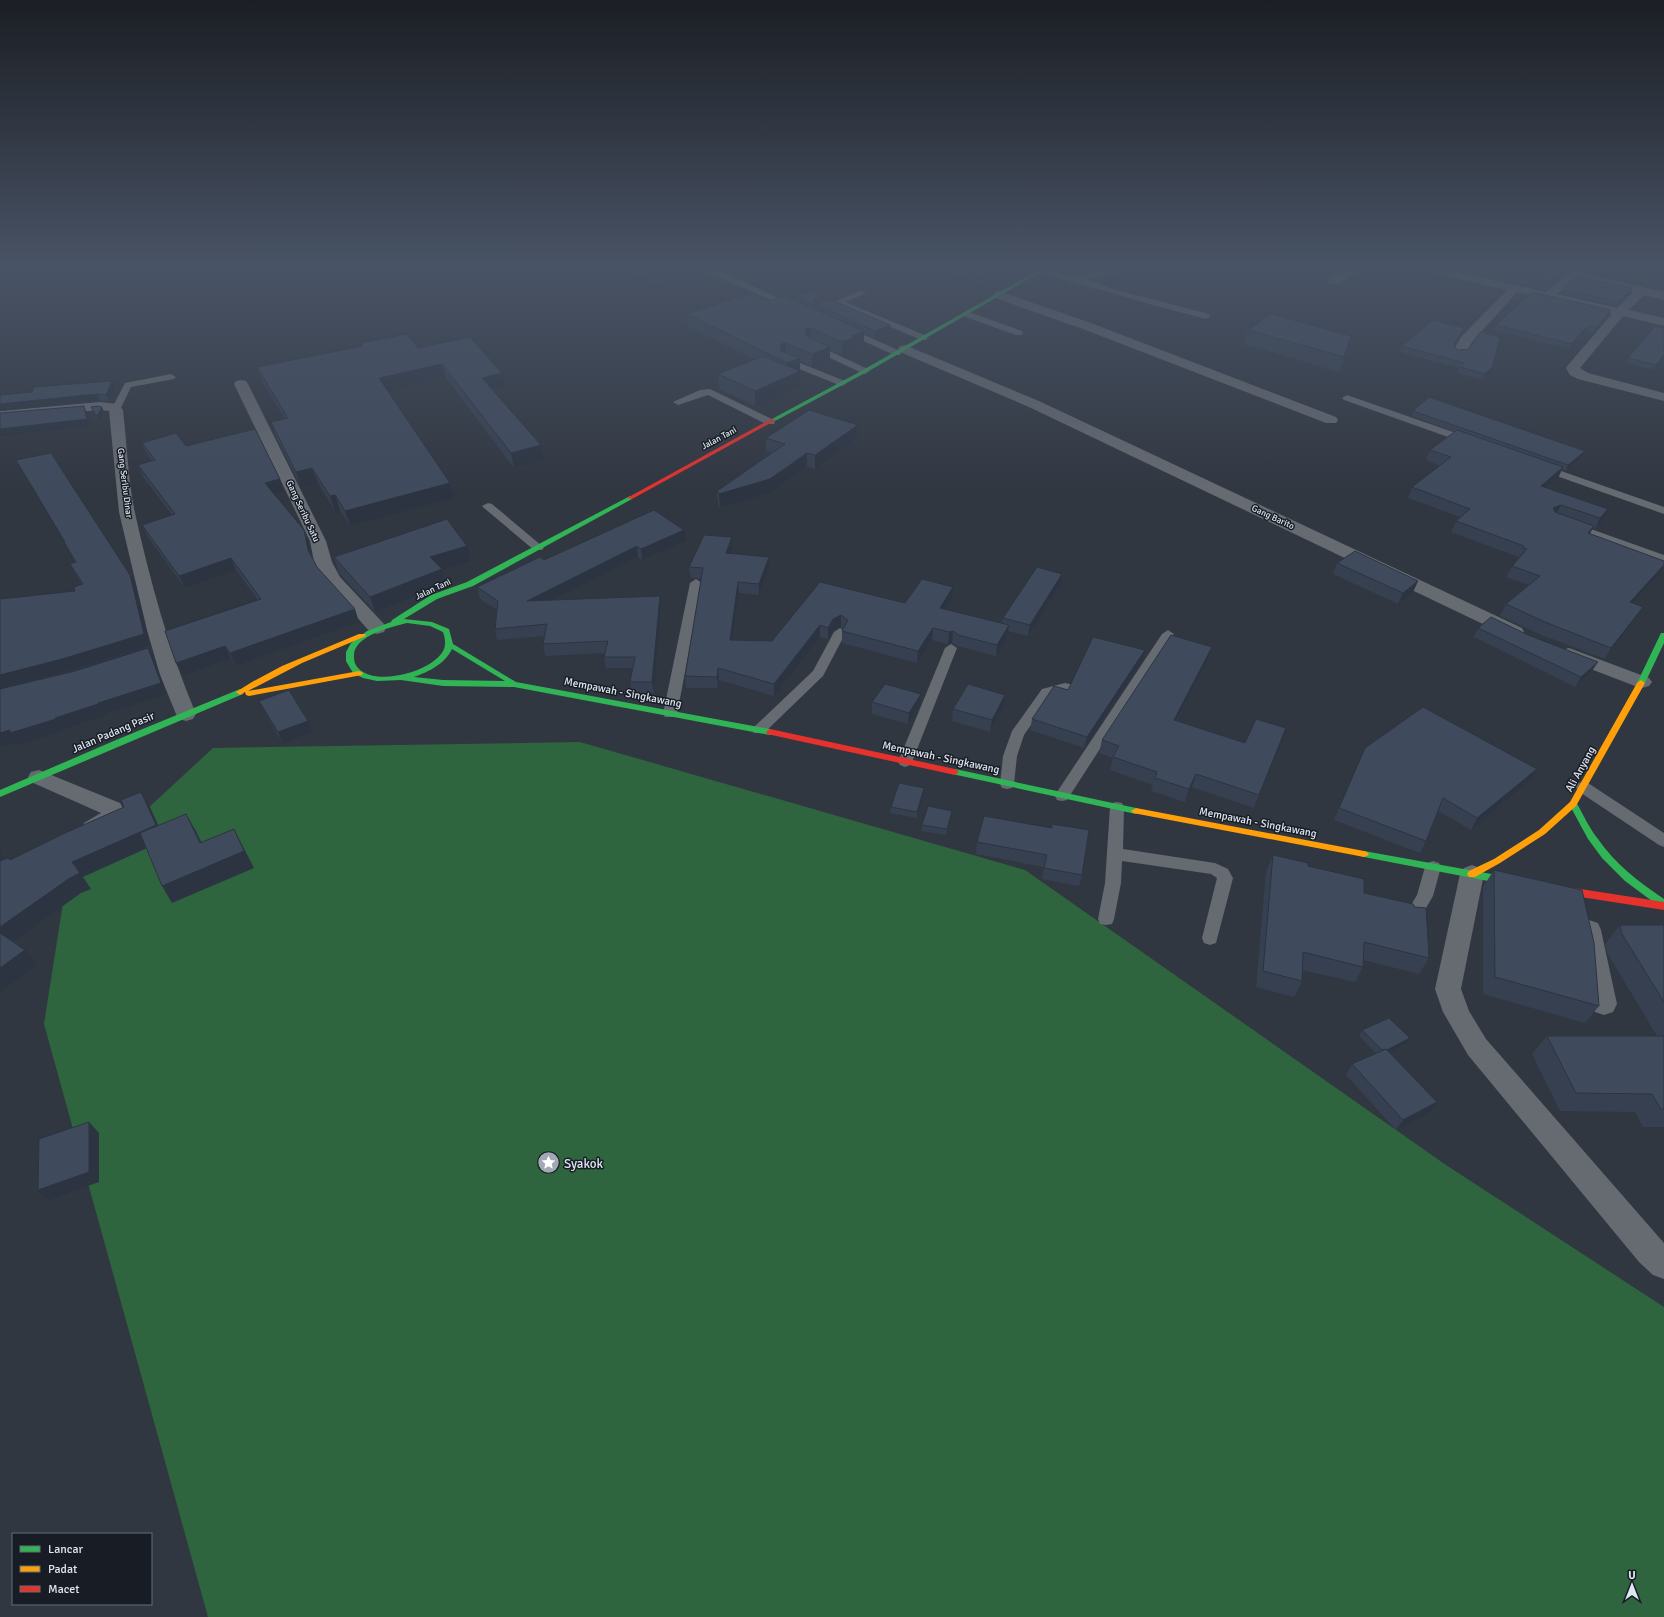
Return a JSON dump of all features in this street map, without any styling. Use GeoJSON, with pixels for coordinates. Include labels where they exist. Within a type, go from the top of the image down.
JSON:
{"type":"FeatureCollection","features":[{"type":"Feature","properties":{"kind":"main road","name":"Jalan Tani"},"geometry":{"type":"LineString","coordinates":[[395,622],[434,597],[470,584],[920,340]]}},
{"type":"Feature","properties":{"kind":"main road"},"geometry":{"type":"LineString","coordinates":[[453,600],[470,584]]}},
{"type":"Feature","properties":{"kind":"main road"},"geometry":{"type":"LineString","coordinates":[[236,695],[276,671],[395,622],[419,621],[439,623],[450,637],[450,645],[447,653],[430,668],[404,678],[383,679],[370,677],[359,673],[352,667],[349,660],[350,652],[362,636]]}},
{"type":"Feature","properties":{"kind":"main road","name":"Ali Anyang"},"geometry":{"type":"LineString","coordinates":[[1472,874],[1496,861],[1542,832],[1573,804],[1584,787],[1642,682],[1664,635]]}},
{"type":"Feature","properties":{"kind":"main road"},"geometry":{"type":"LineString","coordinates":[[450,645],[514,684]]}},
{"type":"Feature","properties":{"kind":"main road"},"geometry":{"type":"LineString","coordinates":[[236,695],[359,673]]}},
{"type":"Feature","properties":{"kind":"main road","name":"Mempawah - Singkawang"},"geometry":{"type":"LineString","coordinates":[[404,678],[443,683],[514,684],[759,730],[1117,807],[1526,884]]}},
{"type":"Feature","properties":{"kind":"main road","name":"Jalan Padang Pasir"},"geometry":{"type":"LineString","coordinates":[[0,794],[186,714],[236,695]]}},
{"type":"Feature","properties":{"kind":"main road"},"geometry":{"type":"LineString","coordinates":[[1573,804],[1598,846],[1613,864],[1635,884],[1664,905]]}},
{"type":"Feature","properties":{"kind":"main road"},"geometry":{"type":"LineString","coordinates":[[1548,888],[1664,905]]}},
{"type":"Feature","properties":{"kind":"street"},"geometry":{"type":"LineString","coordinates":[[1125,340],[1331,420]]}},
{"type":"Feature","properties":{"kind":"street"},"geometry":{"type":"LineString","coordinates":[[1460,351],[1466,340]]}},
{"type":"Feature","properties":{"kind":"street"},"geometry":{"type":"LineString","coordinates":[[1596,340],[1573,368],[1575,372],[1664,397]]}},
{"type":"Feature","properties":{"kind":"street","name":"Gang Barito"},"geometry":{"type":"LineString","coordinates":[[901,351],[1034,404],[1531,639]]}},
{"type":"Feature","properties":{"kind":"street","name":"Gang Seribu Satu"},"geometry":{"type":"LineString","coordinates":[[241,384],[318,540],[323,562],[332,579],[378,628]]}},
{"type":"Feature","properties":{"kind":"street"},"geometry":{"type":"LineString","coordinates":[[0,415],[100,406],[113,407],[116,410]]}},
{"type":"Feature","properties":{"kind":"street","name":"Gang Seribu Dinar"},"geometry":{"type":"LineString","coordinates":[[116,410],[127,512],[162,649],[186,714]]}},
{"type":"Feature","properties":{"kind":"street"},"geometry":{"type":"LineString","coordinates":[[1553,648],[1642,682]]}},
{"type":"Feature","properties":{"kind":"street"},"geometry":{"type":"LineString","coordinates":[[142,656],[162,649]]}},
{"type":"Feature","properties":{"kind":"street"},"geometry":{"type":"LineString","coordinates":[[39,777],[112,809],[114,812],[111,817],[87,832],[73,838]]}},
{"type":"Feature","properties":{"kind":"street"},"geometry":{"type":"LineString","coordinates":[[1472,874],[1448,989],[1452,1006],[1476,1047],[1650,1251],[1664,1264]]}},
{"type":"Feature","properties":{"kind":"street"},"geometry":{"type":"LineString","coordinates":[[1581,894],[1604,1004]]}},
{"type":"Feature","properties":{"kind":"lane"},"geometry":{"type":"LineString","coordinates":[[874,340],[901,351]]}},
{"type":"Feature","properties":{"kind":"lane"},"geometry":{"type":"LineString","coordinates":[[810,345],[865,371]]}},
{"type":"Feature","properties":{"kind":"lane"},"geometry":{"type":"LineString","coordinates":[[784,360],[842,383]]}},
{"type":"Feature","properties":{"kind":"lane"},"geometry":{"type":"LineString","coordinates":[[116,410],[121,403],[124,389],[128,385],[171,377]]}},
{"type":"Feature","properties":{"kind":"lane"},"geometry":{"type":"LineString","coordinates":[[678,402],[702,392],[710,392],[770,422]]}},
{"type":"Feature","properties":{"kind":"lane"},"geometry":{"type":"LineString","coordinates":[[1347,398],[1480,445]]}},
{"type":"Feature","properties":{"kind":"lane"},"geometry":{"type":"LineString","coordinates":[[1531,464],[1664,511]]}},
{"type":"Feature","properties":{"kind":"lane"},"geometry":{"type":"LineString","coordinates":[[488,506],[538,548]]}},
{"type":"Feature","properties":{"kind":"lane"},"geometry":{"type":"LineString","coordinates":[[1563,522],[1664,558]]}},
{"type":"Feature","properties":{"kind":"lane"},"geometry":{"type":"LineString","coordinates":[[670,714],[696,583]]}},
{"type":"Feature","properties":{"kind":"lane"},"geometry":{"type":"LineString","coordinates":[[759,730],[818,673],[840,632]]}},
{"type":"Feature","properties":{"kind":"lane"},"geometry":{"type":"LineString","coordinates":[[1062,796],[1168,634]]}},
{"type":"Feature","properties":{"kind":"lane"},"geometry":{"type":"LineString","coordinates":[[905,762],[952,648]]}},
{"type":"Feature","properties":{"kind":"lane"},"geometry":{"type":"LineString","coordinates":[[1007,784],[1010,756],[1017,734],[1034,708],[1047,692],[1065,687]]}},
{"type":"Feature","properties":{"kind":"lane"},"geometry":{"type":"LineString","coordinates":[[1584,787],[1664,841]]}},
{"type":"Feature","properties":{"kind":"lane"},"geometry":{"type":"LineString","coordinates":[[1106,918],[1113,883],[1117,807]]}},
{"type":"Feature","properties":{"kind":"lane"},"geometry":{"type":"LineString","coordinates":[[1115,854],[1215,868],[1222,873],[1225,878],[1210,938]]}},
{"type":"Feature","properties":{"kind":"lane"},"geometry":{"type":"LineString","coordinates":[[1412,917],[1424,896],[1433,867]]}},
{"type":"Feature","properties":{"kind":"green space"},"geometry":{"type":"Polygon","coordinates":[[[580,742],[1025,870],[1446,1165],[1664,1307],[1664,1617],[208,1617],[44,1024],[66,884],[213,748],[580,742]]]}},
{"type":"Feature","properties":{"kind":"building"},"geometry":{"type":"Polygon","coordinates":[[[374,340],[412,340],[418,348],[454,340],[473,340],[502,373],[482,378],[541,445],[511,453],[442,364],[379,378],[450,483],[345,511],[335,495],[330,496],[312,468],[296,472],[271,422],[288,418],[257,367],[363,346],[361,343],[374,340]]]}},
{"type":"Feature","properties":{"kind":"building"},"geometry":{"type":"Polygon","coordinates":[[[741,340],[816,340],[830,347],[812,354],[785,343],[781,344],[781,351],[800,358],[787,363],[741,340]]]}},
{"type":"Feature","properties":{"kind":"building"},"geometry":{"type":"Polygon","coordinates":[[[1285,340],[1350,340],[1344,357],[1285,340]]]}},
{"type":"Feature","properties":{"kind":"building"},"geometry":{"type":"Polygon","coordinates":[[[1409,340],[1456,340],[1454,344],[1457,350],[1469,349],[1475,340],[1499,340],[1493,366],[1485,374],[1460,367],[1464,363],[1402,346],[1409,340]]]}},
{"type":"Feature","properties":{"kind":"building"},"geometry":{"type":"Polygon","coordinates":[[[1557,340],[1574,340],[1571,344],[1557,340]]]}},
{"type":"Feature","properties":{"kind":"building"},"geometry":{"type":"Polygon","coordinates":[[[1643,340],[1664,340],[1664,355],[1656,365],[1628,358],[1643,340]]]}},
{"type":"Feature","properties":{"kind":"building"},"geometry":{"type":"Polygon","coordinates":[[[763,356],[800,371],[755,391],[718,374],[763,356]]]}},
{"type":"Feature","properties":{"kind":"building"},"geometry":{"type":"Polygon","coordinates":[[[112,381],[106,395],[97,394],[0,404],[0,395],[32,392],[34,387],[112,381]]]}},
{"type":"Feature","properties":{"kind":"building"},"geometry":{"type":"Polygon","coordinates":[[[1429,397],[1585,451],[1568,465],[1413,411],[1429,397]]]}},
{"type":"Feature","properties":{"kind":"building"},"geometry":{"type":"Polygon","coordinates":[[[84,406],[87,419],[0,429],[0,413],[84,406]]]}},
{"type":"Feature","properties":{"kind":"building"},"geometry":{"type":"Polygon","coordinates":[[[91,407],[102,407],[97,416],[91,407]]]}},
{"type":"Feature","properties":{"kind":"building"},"geometry":{"type":"Polygon","coordinates":[[[809,410],[858,425],[815,455],[807,453],[770,479],[719,494],[717,491],[785,444],[766,438],[809,410]]]}},
{"type":"Feature","properties":{"kind":"building"},"geometry":{"type":"Polygon","coordinates":[[[255,429],[280,479],[265,483],[304,530],[308,550],[317,567],[355,609],[230,653],[225,646],[176,663],[165,631],[261,599],[231,558],[179,576],[142,525],[175,514],[138,465],[155,460],[142,443],[176,433],[186,446],[255,429]]]}},
{"type":"Feature","properties":{"kind":"building"},"geometry":{"type":"Polygon","coordinates":[[[1457,430],[1563,467],[1541,486],[1608,509],[1600,518],[1561,505],[1553,508],[1555,512],[1594,526],[1588,533],[1664,561],[1664,565],[1630,602],[1643,607],[1611,648],[1545,622],[1506,604],[1540,576],[1512,566],[1527,549],[1523,548],[1524,546],[1456,521],[1470,509],[1412,487],[1451,457],[1430,450],[1457,430]]]}},
{"type":"Feature","properties":{"kind":"building"},"geometry":{"type":"Polygon","coordinates":[[[51,453],[130,575],[144,634],[62,659],[0,675],[0,599],[75,591],[74,587],[83,584],[70,564],[76,562],[16,460],[51,453]]]}},
{"type":"Feature","properties":{"kind":"building"},"geometry":{"type":"Polygon","coordinates":[[[654,510],[684,530],[641,549],[637,546],[527,601],[660,596],[652,682],[630,682],[635,657],[604,657],[608,641],[543,644],[547,624],[495,629],[498,601],[477,587],[540,557],[544,560],[654,510]]]}},
{"type":"Feature","properties":{"kind":"building"},"geometry":{"type":"Polygon","coordinates":[[[447,519],[467,546],[430,557],[442,569],[370,597],[334,557],[447,519]]]}},
{"type":"Feature","properties":{"kind":"building"},"geometry":{"type":"Polygon","coordinates":[[[704,535],[732,537],[726,553],[769,557],[759,584],[738,582],[730,640],[772,641],[820,582],[905,603],[922,579],[953,587],[940,608],[1009,625],[997,645],[958,635],[953,631],[949,632],[933,628],[918,651],[842,631],[848,620],[841,615],[833,619],[828,628],[820,625],[774,684],[718,668],[717,677],[685,676],[703,568],[689,567],[704,535]]]}},
{"type":"Feature","properties":{"kind":"building"},"geometry":{"type":"Polygon","coordinates":[[[1355,551],[1418,581],[1403,593],[1337,563],[1355,551]]]}},
{"type":"Feature","properties":{"kind":"building"},"geometry":{"type":"Polygon","coordinates":[[[1037,567],[1062,574],[1030,625],[1003,618],[1037,567]]]}},
{"type":"Feature","properties":{"kind":"building"},"geometry":{"type":"Polygon","coordinates":[[[1491,617],[1528,635],[1598,662],[1581,677],[1478,628],[1491,617]]]}},
{"type":"Feature","properties":{"kind":"building"},"geometry":{"type":"Polygon","coordinates":[[[1171,635],[1212,647],[1174,720],[1245,743],[1256,719],[1286,728],[1259,795],[1196,774],[1189,789],[1155,778],[1157,772],[1113,757],[1119,746],[1102,740],[1171,635]]]}},
{"type":"Feature","properties":{"kind":"building"},"geometry":{"type":"Polygon","coordinates":[[[1093,637],[1145,650],[1087,737],[1032,719],[1054,686],[1068,690],[1093,637]]]}},
{"type":"Feature","properties":{"kind":"building"},"geometry":{"type":"Polygon","coordinates":[[[148,648],[161,683],[98,703],[55,718],[56,719],[10,733],[10,730],[0,733],[0,689],[75,671],[148,648]]]}},
{"type":"Feature","properties":{"kind":"building"},"geometry":{"type":"Polygon","coordinates":[[[885,684],[921,694],[909,713],[872,702],[885,684]]]}},
{"type":"Feature","properties":{"kind":"building"},"geometry":{"type":"Polygon","coordinates":[[[968,684],[1005,695],[992,720],[953,709],[968,684]]]}},
{"type":"Feature","properties":{"kind":"building"},"geometry":{"type":"Polygon","coordinates":[[[289,690],[308,721],[278,732],[259,701],[289,690]]]}},
{"type":"Feature","properties":{"kind":"building"},"geometry":{"type":"Polygon","coordinates":[[[1423,707],[1537,769],[1477,818],[1443,798],[1426,841],[1339,808],[1365,748],[1423,707]]]}},
{"type":"Feature","properties":{"kind":"building"},"geometry":{"type":"Polygon","coordinates":[[[899,783],[924,788],[917,812],[891,807],[899,783]]]}},
{"type":"Feature","properties":{"kind":"building"},"geometry":{"type":"Polygon","coordinates":[[[141,792],[156,825],[72,862],[80,873],[70,878],[0,927],[0,861],[8,858],[10,860],[65,833],[124,807],[121,800],[141,792]]]}},
{"type":"Feature","properties":{"kind":"building"},"geometry":{"type":"Polygon","coordinates":[[[928,806],[952,811],[947,829],[922,825],[928,806]]]}},
{"type":"Feature","properties":{"kind":"building"},"geometry":{"type":"Polygon","coordinates":[[[186,814],[200,843],[234,829],[244,851],[162,886],[140,833],[186,814]]]}},
{"type":"Feature","properties":{"kind":"building"},"geometry":{"type":"Polygon","coordinates":[[[984,816],[1052,828],[1052,824],[1089,830],[1082,875],[1044,868],[1047,855],[977,842],[984,816]]]}},
{"type":"Feature","properties":{"kind":"building"},"geometry":{"type":"Polygon","coordinates":[[[1273,855],[1308,863],[1308,866],[1364,879],[1364,893],[1413,904],[1415,907],[1426,908],[1429,958],[1364,942],[1363,967],[1303,952],[1302,981],[1263,971],[1273,855]]]}},
{"type":"Feature","properties":{"kind":"building"},"geometry":{"type":"Polygon","coordinates":[[[1494,870],[1582,890],[1594,943],[1599,1006],[1495,977],[1494,870]]]}},
{"type":"Feature","properties":{"kind":"building"},"geometry":{"type":"Polygon","coordinates":[[[1620,925],[1664,925],[1664,1002],[1622,934],[1620,925]]]}},
{"type":"Feature","properties":{"kind":"building"},"geometry":{"type":"Polygon","coordinates":[[[0,933],[25,950],[0,968],[0,933]]]}},
{"type":"Feature","properties":{"kind":"building"},"geometry":{"type":"Polygon","coordinates":[[[1389,1018],[1410,1038],[1387,1050],[1382,1050],[1362,1030],[1389,1018]]]}},
{"type":"Feature","properties":{"kind":"building"},"geometry":{"type":"Polygon","coordinates":[[[1547,1036],[1664,1036],[1664,1109],[1661,1109],[1652,1094],[1576,1093],[1547,1036]]]}},
{"type":"Feature","properties":{"kind":"building"},"geometry":{"type":"Polygon","coordinates":[[[1386,1049],[1437,1102],[1403,1120],[1352,1064],[1386,1049]]]}},
{"type":"Feature","properties":{"kind":"building"},"geometry":{"type":"Polygon","coordinates":[[[89,1122],[89,1172],[38,1190],[39,1139],[89,1122]]]}},
{"type":"Feature","properties":{"kind":"traffic: fast"},"geometry":{"type":"LineString","coordinates":[[773,420],[919,340]]}},
{"type":"Feature","properties":{"kind":"traffic: fast"},"geometry":{"type":"LineString","coordinates":[[395,622],[434,597],[470,584],[630,498]]}},
{"type":"Feature","properties":{"kind":"traffic: fast"},"geometry":{"type":"LineString","coordinates":[[407,621],[432,624],[446,631],[450,642],[446,653],[439,661],[429,668],[417,673],[390,679],[377,679],[366,676],[353,668],[350,661],[349,652],[360,638],[380,628],[407,621]]}},
{"type":"Feature","properties":{"kind":"traffic: fast"},"geometry":{"type":"LineString","coordinates":[[1641,683],[1664,635]]}},
{"type":"Feature","properties":{"kind":"traffic: fast"},"geometry":{"type":"LineString","coordinates":[[450,645],[513,683]]}},
{"type":"Feature","properties":{"kind":"traffic: fast"},"geometry":{"type":"LineString","coordinates":[[404,678],[443,683],[514,684],[770,732]]}},
{"type":"Feature","properties":{"kind":"traffic: fast"},"geometry":{"type":"LineString","coordinates":[[0,794],[119,742],[240,692]]}},
{"type":"Feature","properties":{"kind":"traffic: fast"},"geometry":{"type":"LineString","coordinates":[[955,772],[1136,811]]}},
{"type":"Feature","properties":{"kind":"traffic: fast"},"geometry":{"type":"LineString","coordinates":[[1573,804],[1591,837],[1605,856],[1646,892],[1664,904]]}},
{"type":"Feature","properties":{"kind":"traffic: fast"},"geometry":{"type":"LineString","coordinates":[[1364,854],[1519,883]]}},
{"type":"Feature","properties":{"kind":"traffic: slow"},"geometry":{"type":"LineString","coordinates":[[240,692],[270,675],[300,661],[362,636]]}},
{"type":"Feature","properties":{"kind":"traffic: slow"},"geometry":{"type":"LineString","coordinates":[[249,693],[359,673]]}},
{"type":"Feature","properties":{"kind":"traffic: slow"},"geometry":{"type":"LineString","coordinates":[[1472,874],[1497,861],[1542,832],[1573,804],[1641,683]]}},
{"type":"Feature","properties":{"kind":"traffic: slow"},"geometry":{"type":"LineString","coordinates":[[1136,811],[1364,854]]}},
{"type":"Feature","properties":{"kind":"traffic: jam"},"geometry":{"type":"LineString","coordinates":[[630,498],[773,420]]}},
{"type":"Feature","properties":{"kind":"traffic: jam"},"geometry":{"type":"LineString","coordinates":[[770,732],[955,772]]}},
{"type":"Feature","properties":{"kind":"traffic: jam"},"geometry":{"type":"LineString","coordinates":[[1555,889],[1664,906]]}},
{"type":"Feature","properties":{"kind":"place","name":"Syakok"},"geometry":{"type":"Point","coordinates":[548,1163]}}]}
